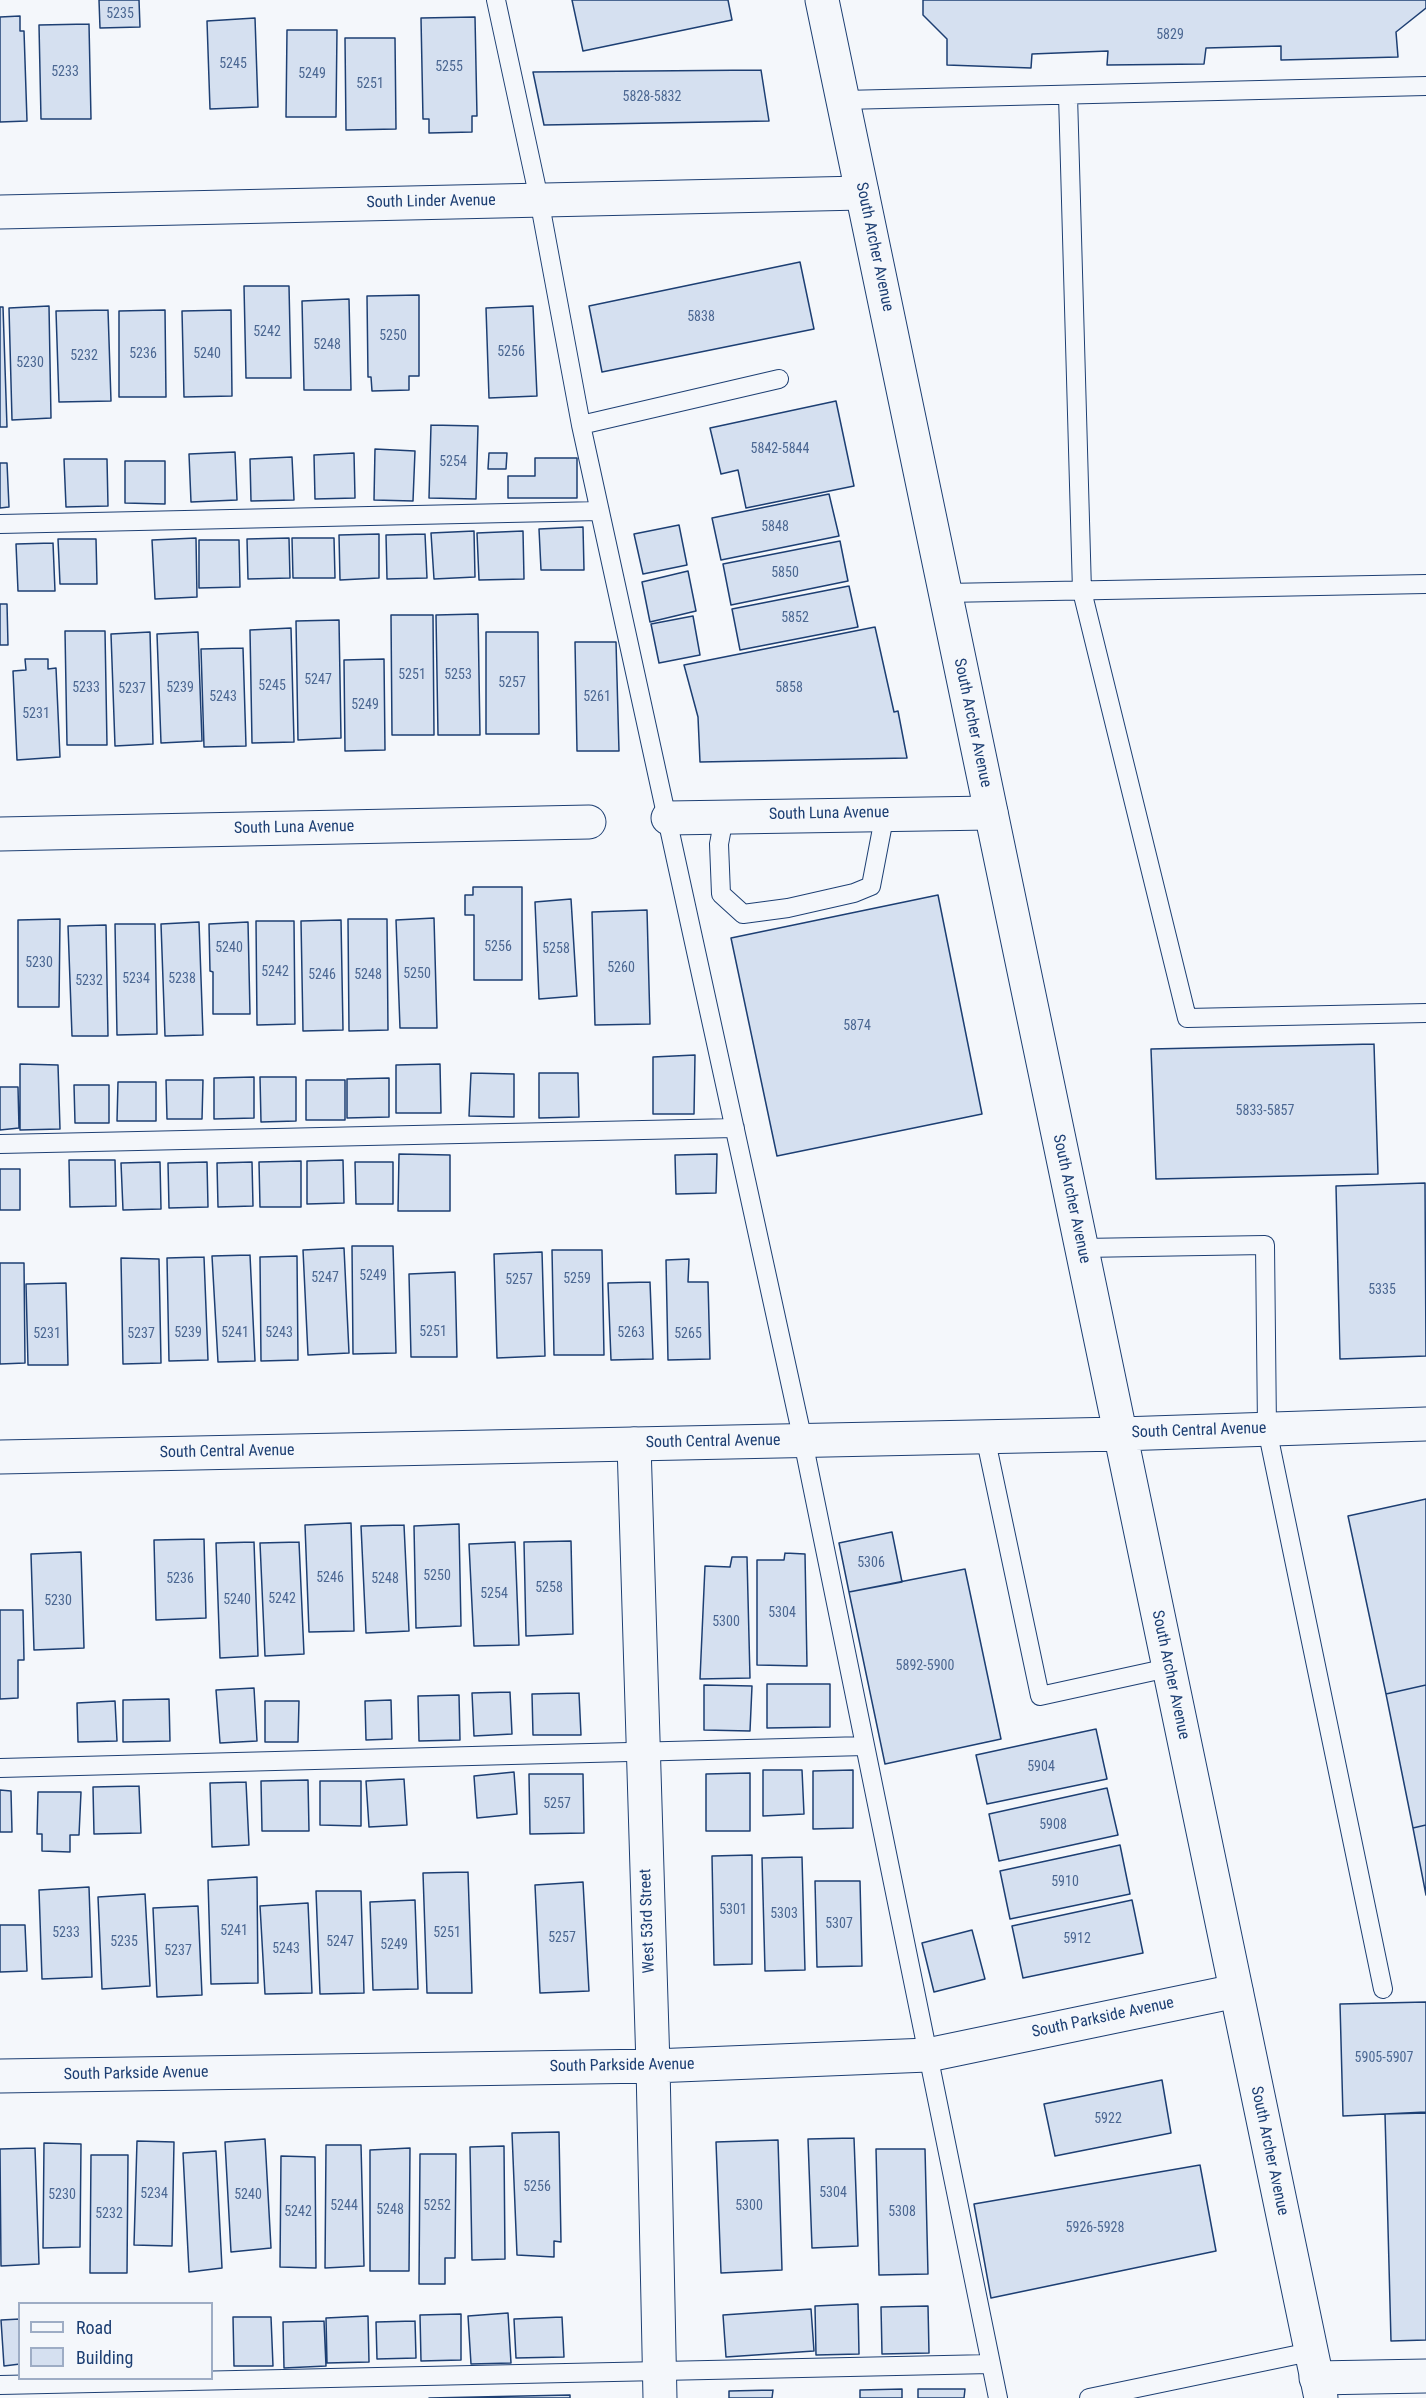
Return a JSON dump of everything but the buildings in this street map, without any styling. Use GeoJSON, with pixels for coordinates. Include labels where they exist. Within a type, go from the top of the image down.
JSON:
{"type":"FeatureCollection","features":[{"type":"Feature","properties":{"kind":"street","name":"South Archer Avenue"},"geometry":{"type":"LineString","coordinates":[[822,0],[1316,2376]]}},
{"type":"Feature","properties":{"kind":"street","name":"South Linder Avenue"},"geometry":{"type":"LineString","coordinates":[[0,212],[862,193]]}},
{"type":"Feature","properties":{"kind":"street","name":"South Luna Avenue"},"geometry":{"type":"LineString","coordinates":[[668,818],[991,813]]}},
{"type":"Feature","properties":{"kind":"street","name":"South Luna Avenue"},"geometry":{"type":"LineString","coordinates":[[0,834],[589,822]]}},
{"type":"Feature","properties":{"kind":"street","name":"South Central Avenue"},"geometry":{"type":"LineString","coordinates":[[0,1457],[1120,1434],[1426,1424]]}},
{"type":"Feature","properties":{"kind":"street","name":"West 53rd Street"},"geometry":{"type":"LineString","coordinates":[[634,1444],[660,2384]]}},
{"type":"Feature","properties":{"kind":"street","name":"South Parkside Avenue"},"geometry":{"type":"LineString","coordinates":[[0,2076],[653,2066],[928,2055],[1236,1991]]}},
{"type":"Feature","properties":{"kind":"street"},"geometry":{"type":"LineString","coordinates":[[1316,2376],[1426,2376]]}},
{"type":"Feature","properties":{"kind":"lane"},"geometry":{"type":"LineString","coordinates":[[496,0],[539,199],[581,425],[803,1441],[998,2398]]}},
{"type":"Feature","properties":{"kind":"lane"},"geometry":{"type":"LineString","coordinates":[[843,100],[1426,86]]}},
{"type":"Feature","properties":{"kind":"lane"},"geometry":{"type":"LineString","coordinates":[[1068,95],[1082,591],[1187,1018],[1426,1013]]}},
{"type":"Feature","properties":{"kind":"lane"},"geometry":{"type":"LineString","coordinates":[[581,425],[779,379]]}},
{"type":"Feature","properties":{"kind":"lane"},"geometry":{"type":"LineString","coordinates":[[0,524],[600,511]]}},
{"type":"Feature","properties":{"kind":"lane"},"geometry":{"type":"LineString","coordinates":[[945,593],[1426,584]]}},
{"type":"Feature","properties":{"kind":"lane"},"geometry":{"type":"LineString","coordinates":[[724,817],[718,843],[721,894],[743,914],[788,908],[854,893],[870,886],[885,813]]}},
{"type":"Feature","properties":{"kind":"lane"},"geometry":{"type":"LineString","coordinates":[[0,1144],[735,1128]]}},
{"type":"Feature","properties":{"kind":"lane"},"geometry":{"type":"LineString","coordinates":[[1082,1248],[1265,1245],[1268,1430],[1383,1989]]}},
{"type":"Feature","properties":{"kind":"lane"},"geometry":{"type":"LineString","coordinates":[[985,1436],[1040,1696],[1168,1668]]}},
{"type":"Feature","properties":{"kind":"lane"},"geometry":{"type":"LineString","coordinates":[[0,1768],[865,1746]]}},
{"type":"Feature","properties":{"kind":"lane"},"geometry":{"type":"LineString","coordinates":[[0,2385],[660,2384],[991,2364]]}},
{"type":"Feature","properties":{"kind":"lane"},"geometry":{"type":"LineString","coordinates":[[1089,2398],[1316,2376]]}}]}
